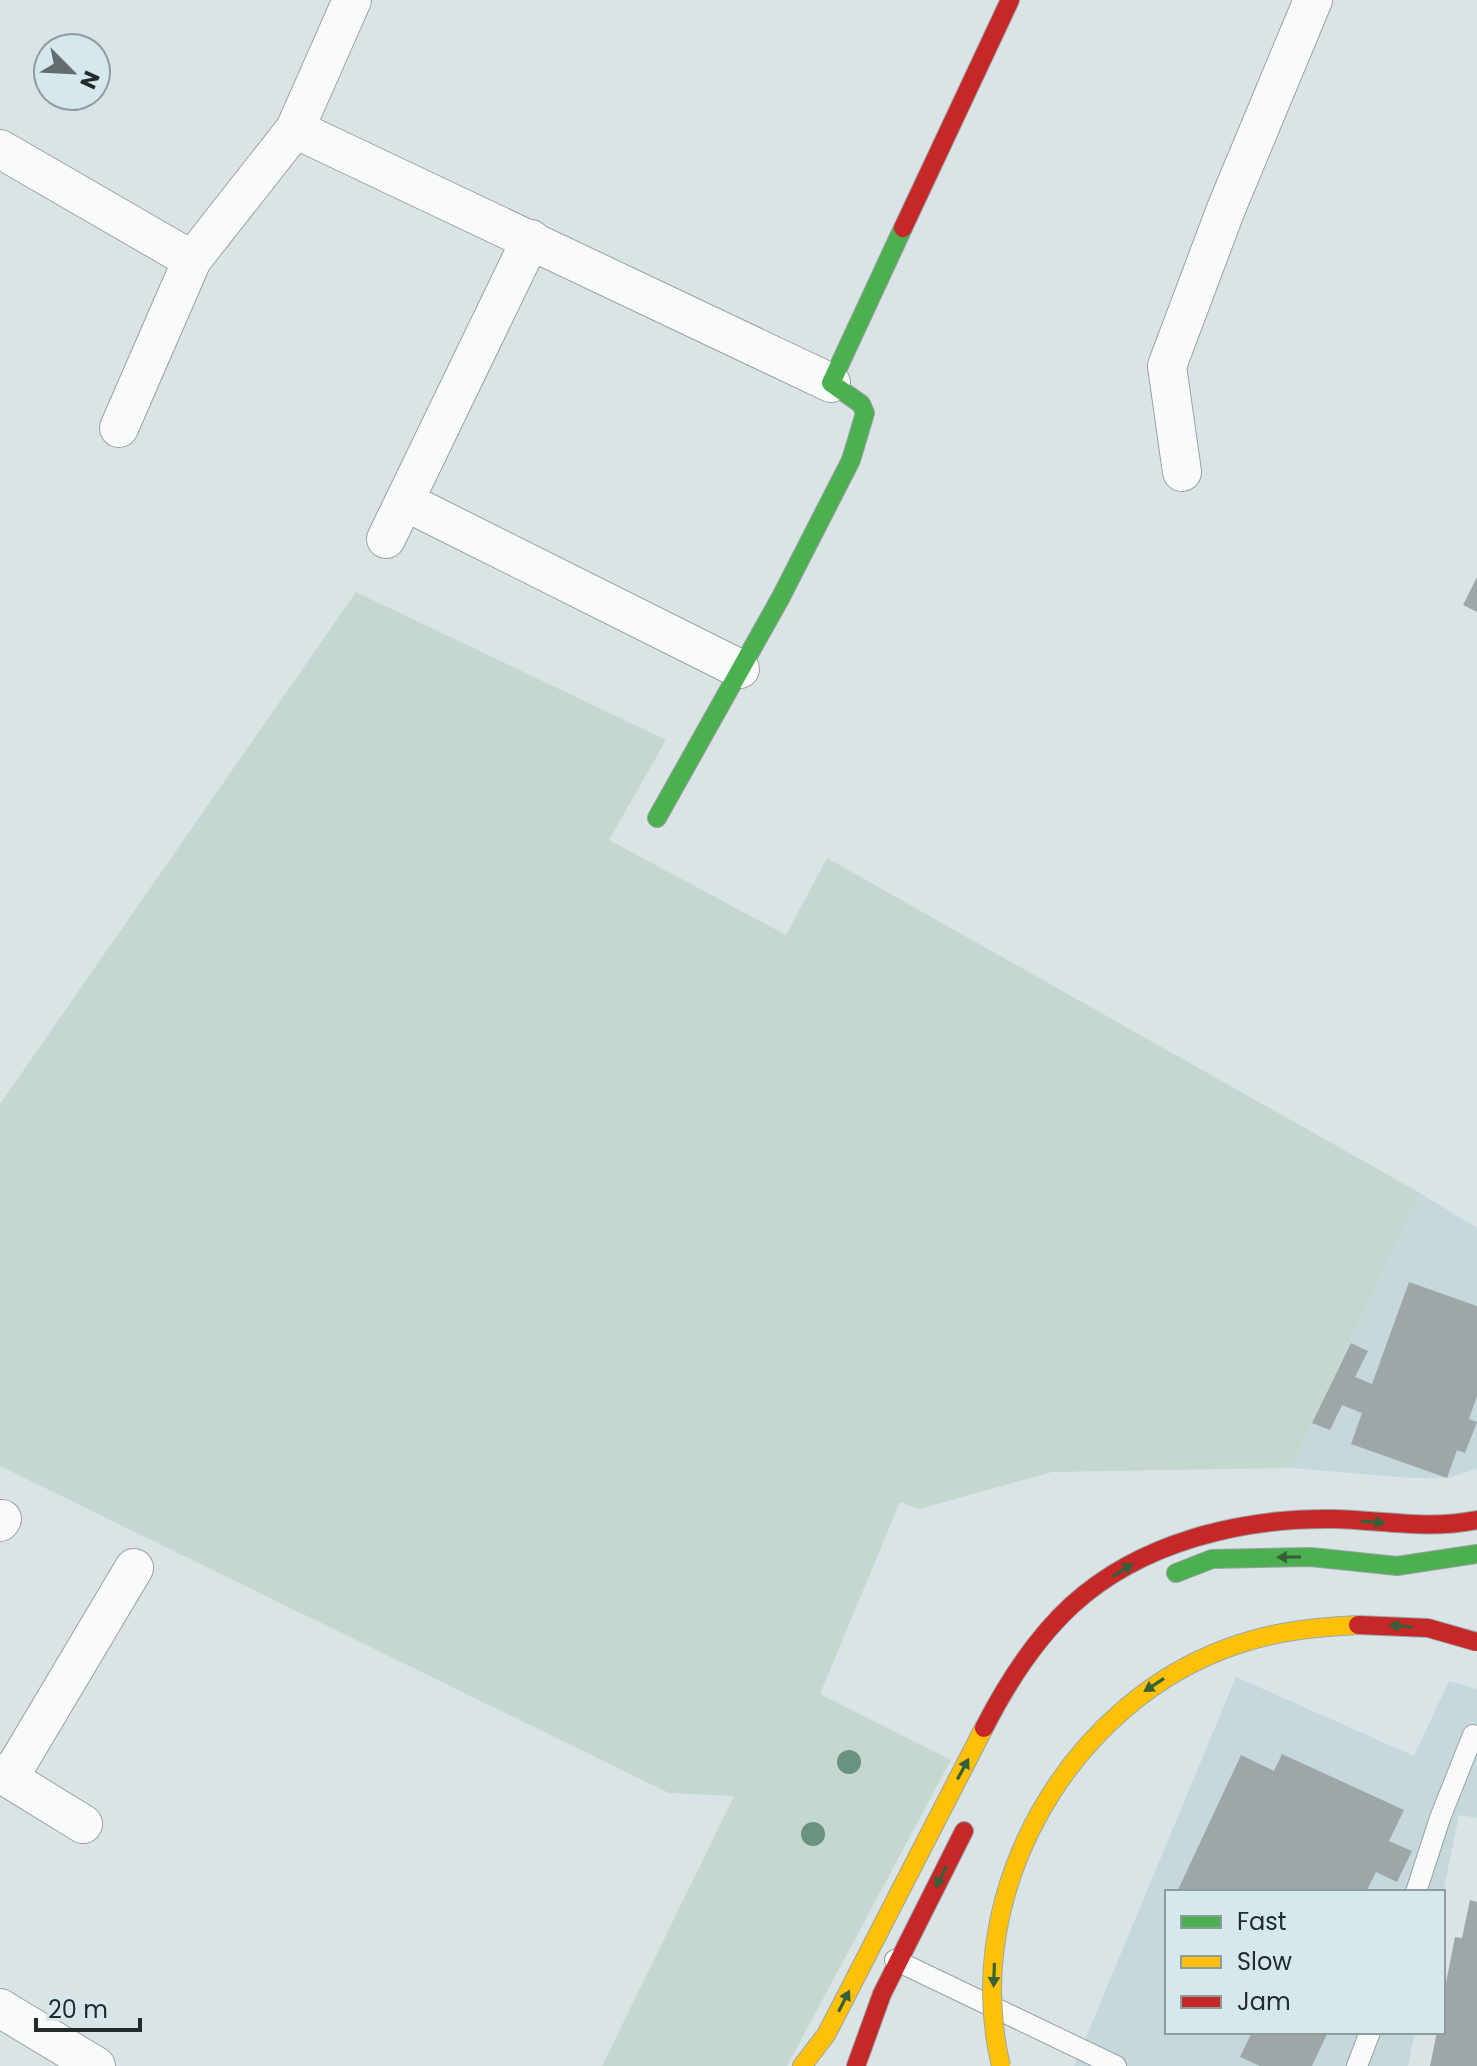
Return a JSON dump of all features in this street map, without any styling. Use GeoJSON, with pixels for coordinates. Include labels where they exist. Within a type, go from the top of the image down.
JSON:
{"type":"FeatureCollection","features":[{"type":"Feature","properties":{"kind":"main road"},"geometry":{"type":"LineString","coordinates":[[657,818],[851,460],[865,413],[861,404],[831,383],[1010,0]]}},
{"type":"Feature","properties":{"kind":"main road"},"geometry":{"type":"LineString","coordinates":[[802,2066],[826,2035],[991,1714],[1047,1630],[1087,1594],[1131,1564],[1165,1548],[1228,1527],[1332,1519],[1431,1526],[1477,1520]]}},
{"type":"Feature","properties":{"kind":"main road"},"geometry":{"type":"LineString","coordinates":[[1154,1582],[1212,1559],[1311,1557],[1397,1566],[1477,1554]]}},
{"type":"Feature","properties":{"kind":"main road"},"geometry":{"type":"LineString","coordinates":[[1001,2066],[994,2019],[993,1973],[997,1928],[1006,1889],[1035,1814],[1080,1752],[1112,1716],[1181,1668],[1226,1646],[1315,1624],[1355,1622],[1395,1625],[1435,1630],[1477,1642]]}},
{"type":"Feature","properties":{"kind":"main road"},"geometry":{"type":"LineString","coordinates":[[856,2066],[882,1994],[970,1816]]}},
{"type":"Feature","properties":{"kind":"street"},"geometry":{"type":"LineString","coordinates":[[119,428],[192,260],[295,129],[352,0]]}},
{"type":"Feature","properties":{"kind":"street"},"geometry":{"type":"LineString","coordinates":[[1182,472],[1167,366],[1226,209],[1313,0]]}},
{"type":"Feature","properties":{"kind":"street"},"geometry":{"type":"LineString","coordinates":[[295,129],[831,383]]}},
{"type":"Feature","properties":{"kind":"street"},"geometry":{"type":"LineString","coordinates":[[0,149],[192,260]]}},
{"type":"Feature","properties":{"kind":"street"},"geometry":{"type":"LineString","coordinates":[[386,539],[531,239]]}},
{"type":"Feature","properties":{"kind":"street"},"geometry":{"type":"LineString","coordinates":[[404,501],[740,669]]}},
{"type":"Feature","properties":{"kind":"street"},"geometry":{"type":"LineString","coordinates":[[83,1824],[4,1776],[134,1568]]}},
{"type":"Feature","properties":{"kind":"street"},"geometry":{"type":"LineString","coordinates":[[0,2008],[96,2066]]}},
{"type":"Feature","properties":{"kind":"lane"},"geometry":{"type":"LineString","coordinates":[[1417,1890],[1440,1818],[1473,1735]]}},
{"type":"Feature","properties":{"kind":"lane"},"geometry":{"type":"LineString","coordinates":[[871,1946],[898,1962],[1116,2066]]}},
{"type":"Feature","properties":{"kind":"lane"},"geometry":{"type":"LineString","coordinates":[[1357,2066],[1369,2034]]}},
{"type":"Feature","properties":{"kind":"shaded area"},"geometry":{"type":"Polygon","coordinates":[[[1420,1193],[1477,1228],[1477,1469],[1447,1478],[1409,1478],[1291,1468],[1420,1193]]]}},
{"type":"Feature","properties":{"kind":"shaded area"},"geometry":{"type":"Polygon","coordinates":[[[1236,1677],[1414,1756],[1449,1681],[1477,1689],[1477,1818],[1459,1815],[1444,1890],[1165,1890],[1165,2034],[1415,2034],[1408,2066],[1074,2066],[1236,1677]]]}},
{"type":"Feature","properties":{"kind":"green space"},"geometry":{"type":"Polygon","coordinates":[[[356,592],[666,740],[609,840],[786,935],[827,858],[1420,1193],[1291,1468],[1052,1472],[919,1509],[900,1502],[820,1694],[951,1760],[787,2066],[602,2066],[734,1796],[669,1793],[0,1466],[0,1104],[356,592]]]}},
{"type":"Feature","properties":{"kind":"building"},"geometry":{"type":"Polygon","coordinates":[[[1477,577],[1477,612],[1463,605],[1477,577]]]}},
{"type":"Feature","properties":{"kind":"building"},"geometry":{"type":"Polygon","coordinates":[[[1409,1282],[1477,1306],[1477,1396],[1469,1419],[1477,1422],[1465,1453],[1457,1450],[1447,1478],[1351,1444],[1362,1413],[1342,1405],[1330,1430],[1312,1423],[1351,1343],[1368,1351],[1355,1377],[1372,1384],[1409,1282]]]}},
{"type":"Feature","properties":{"kind":"building"},"geometry":{"type":"Polygon","coordinates":[[[1282,1754],[1404,1810],[1389,1841],[1412,1851],[1397,1882],[1376,1872],[1367,1890],[1178,1890],[1241,1755],[1274,1771],[1282,1754]]]}},
{"type":"Feature","properties":{"kind":"building"},"geometry":{"type":"Polygon","coordinates":[[[1470,1900],[1477,1902],[1477,2066],[1430,2066],[1437,2034],[1445,2034],[1445,1988],[1455,1937],[1462,1938],[1470,1900]]]}},
{"type":"Feature","properties":{"kind":"building"},"geometry":{"type":"Polygon","coordinates":[[[1251,2034],[1327,2034],[1312,2066],[1260,2066],[1240,2057],[1251,2034]]]}},
{"type":"Feature","properties":{"kind":"traffic: fast"},"geometry":{"type":"LineString","coordinates":[[657,818],[781,597],[851,460],[865,413],[861,404],[831,383],[903,228]]}},
{"type":"Feature","properties":{"kind":"traffic: fast"},"geometry":{"type":"LineString","coordinates":[[1176,1573],[1212,1559],[1311,1557],[1397,1566],[1477,1554]]}},
{"type":"Feature","properties":{"kind":"traffic: slow"},"geometry":{"type":"LineString","coordinates":[[1001,2066],[992,2000],[997,1935],[1013,1871],[1041,1811],[1078,1756],[1125,1709],[1179,1671],[1239,1644],[1268,1636],[1358,1625]]}},
{"type":"Feature","properties":{"kind":"traffic: slow"},"geometry":{"type":"LineString","coordinates":[[802,2066],[826,2035],[984,1728]]}},
{"type":"Feature","properties":{"kind":"traffic: jam"},"geometry":{"type":"LineString","coordinates":[[903,228],[1010,0]]}},
{"type":"Feature","properties":{"kind":"traffic: jam"},"geometry":{"type":"LineString","coordinates":[[984,1728],[1023,1662],[1059,1618],[1099,1583],[1161,1550],[1194,1538],[1263,1523],[1332,1519],[1422,1524],[1477,1520]]}},
{"type":"Feature","properties":{"kind":"traffic: jam"},"geometry":{"type":"LineString","coordinates":[[1358,1625],[1428,1628],[1477,1642]]}},
{"type":"Feature","properties":{"kind":"traffic: jam"},"geometry":{"type":"LineString","coordinates":[[856,2066],[882,1994],[964,1831]]}}]}
